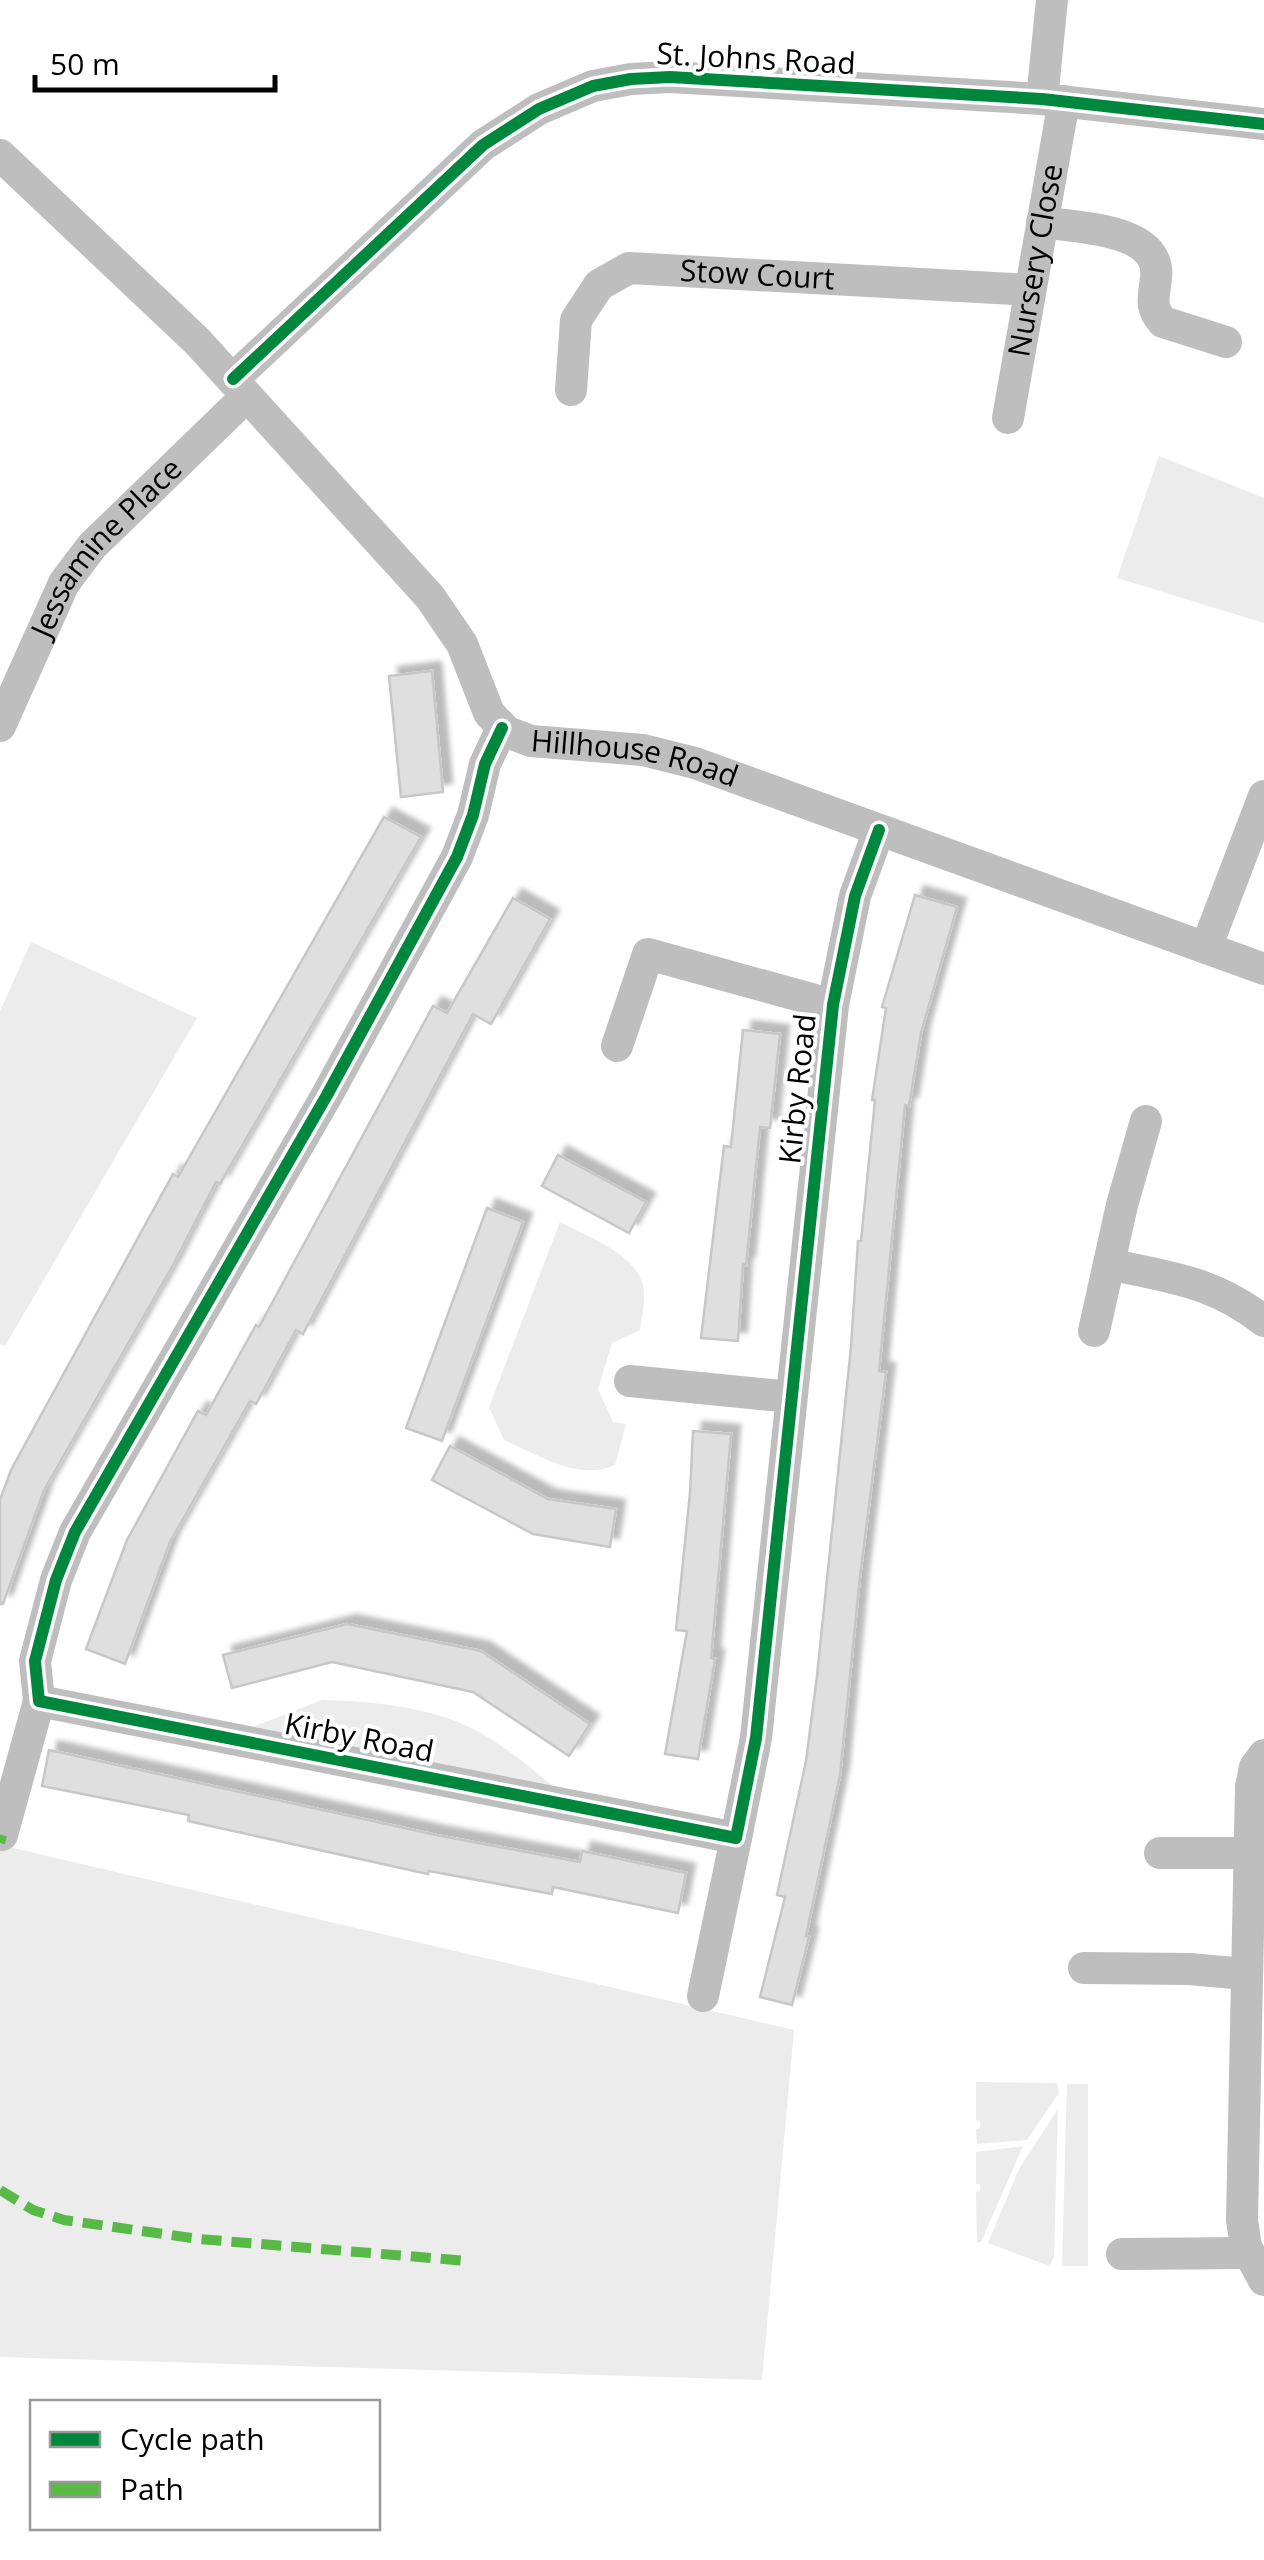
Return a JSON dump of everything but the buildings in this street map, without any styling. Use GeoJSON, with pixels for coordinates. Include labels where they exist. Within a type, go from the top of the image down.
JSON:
{"type":"FeatureCollection","features":[{"type":"Feature","properties":{"kind":"street","name":"Nursery Close"},"geometry":{"type":"LineString","coordinates":[[1008,418],[1042,222],[1053,100],[1052,0]]}},
{"type":"Feature","properties":{"kind":"street","name":"St. Johns Road"},"geometry":{"type":"LineString","coordinates":[[240,388],[483,145],[539,109],[593,86],[630,78],[670,77],[1053,100],[1264,124]]}},
{"type":"Feature","properties":{"kind":"street","name":"Hillhouse Road"},"geometry":{"type":"LineString","coordinates":[[0,156],[111,258],[240,388],[443,612],[469,656],[489,713],[502,728],[531,741],[672,756],[1264,968]]}},
{"type":"Feature","properties":{"kind":"street"},"geometry":{"type":"LineString","coordinates":[[1042,222],[1124,236],[1152,251],[1158,266],[1152,304],[1156,314],[1163,322],[1226,342]]}},
{"type":"Feature","properties":{"kind":"street","name":"Stow Court"},"geometry":{"type":"LineString","coordinates":[[571,390],[576,320],[599,285],[630,268],[1030,290]]}},
{"type":"Feature","properties":{"kind":"street","name":"Jessamine Place"},"geometry":{"type":"LineString","coordinates":[[0,726],[64,582],[92,546],[240,388]]}},
{"type":"Feature","properties":{"kind":"street"},"geometry":{"type":"LineString","coordinates":[[2,1835],[40,1700],[34,1661],[56,1580],[75,1532],[327,1096],[456,857],[473,814],[485,764],[502,728]]}},
{"type":"Feature","properties":{"kind":"street"},"geometry":{"type":"LineString","coordinates":[[1206,948],[1264,796]]}},
{"type":"Feature","properties":{"kind":"street","name":"Kirby Road"},"geometry":{"type":"LineString","coordinates":[[703,1996],[756,1738],[832,1004],[856,896],[879,830]]}},
{"type":"Feature","properties":{"kind":"street"},"geometry":{"type":"LineString","coordinates":[[617,1046],[648,954],[832,1004]]}},
{"type":"Feature","properties":{"kind":"street"},"geometry":{"type":"LineString","coordinates":[[1094,1331],[1146,1121]]}},
{"type":"Feature","properties":{"kind":"street"},"geometry":{"type":"LineString","coordinates":[[1109,1264],[1198,1284],[1224,1294],[1264,1322]]}},
{"type":"Feature","properties":{"kind":"street"},"geometry":{"type":"LineString","coordinates":[[630,1382],[791,1397]]}},
{"type":"Feature","properties":{"kind":"street","name":"Kirby Road"},"geometry":{"type":"LineString","coordinates":[[40,1700],[736,1838]]}},
{"type":"Feature","properties":{"kind":"street"},"geometry":{"type":"LineString","coordinates":[[1122,2254],[1256,2267],[1242,2220],[1254,2128],[1245,1974],[1252,1778],[1254,1767],[1264,1755]]}},
{"type":"Feature","properties":{"kind":"street"},"geometry":{"type":"LineString","coordinates":[[1160,1853],[1248,1854]]}},
{"type":"Feature","properties":{"kind":"street"},"geometry":{"type":"LineString","coordinates":[[1084,1968],[1245,1974]]}},
{"type":"Feature","properties":{"kind":"shaded area"},"geometry":{"type":"Polygon","coordinates":[[[1159,456],[1264,498],[1264,623],[1117,578],[1159,456]]]}},
{"type":"Feature","properties":{"kind":"shaded area"},"geometry":{"type":"Polygon","coordinates":[[[31,942],[197,1018],[5,1346],[0,1344],[0,1011],[31,942]]]}},
{"type":"Feature","properties":{"kind":"shaded area"},"geometry":{"type":"Polygon","coordinates":[[[560,1222],[619,1254],[637,1271],[643,1288],[640,1330],[612,1343],[598,1389],[613,1422],[626,1424],[615,1465],[601,1469],[558,1464],[504,1440],[489,1407],[560,1222]]]}},
{"type":"Feature","properties":{"kind":"shaded area"},"geometry":{"type":"Polygon","coordinates":[[[322,1700],[421,1711],[470,1727],[502,1746],[576,1805],[227,1737],[322,1700]]]}},
{"type":"Feature","properties":{"kind":"shaded area"},"geometry":{"type":"Polygon","coordinates":[[[0,1845],[794,2030],[762,2380],[0,2357],[0,1845]]]}},
{"type":"Feature","properties":{"kind":"shaded area"},"geometry":{"type":"Polygon","coordinates":[[[976,2082],[1057,2083],[1059,2093],[1027,2140],[977,2144],[980,2121],[976,2120],[976,2082]]]}},
{"type":"Feature","properties":{"kind":"shaded area"},"geometry":{"type":"Polygon","coordinates":[[[1067,2084],[1088,2084],[1088,2266],[1062,2266],[1067,2084]]]}},
{"type":"Feature","properties":{"kind":"shaded area"},"geometry":{"type":"Polygon","coordinates":[[[1058,2109],[1054,2257],[1049,2266],[988,2243],[1019,2169],[1058,2109]]]}},
{"type":"Feature","properties":{"kind":"shaded area"},"geometry":{"type":"Polygon","coordinates":[[[1023,2146],[981,2242],[977,2243],[976,2192],[980,2191],[980,2184],[976,2184],[976,2152],[1023,2146]]]}},
{"type":"Feature","properties":{"kind":"marked path"},"geometry":{"type":"LineString","coordinates":[[0,1843],[2,1835]]}},
{"type":"Feature","properties":{"kind":"marked path"},"geometry":{"type":"LineString","coordinates":[[0,2190],[33,2210],[64,2220],[199,2239],[468,2261]]}},
{"type":"Feature","properties":{"kind":"cycle path"},"geometry":{"type":"LineString","coordinates":[[233,379],[483,145],[539,109],[593,86],[670,77],[1042,99],[1264,124]]}},
{"type":"Feature","properties":{"kind":"cycle path"},"geometry":{"type":"LineString","coordinates":[[502,728],[485,764],[473,815],[457,857],[327,1095],[75,1532],[56,1580],[35,1661],[39,1701],[736,1838],[756,1738],[833,1005],[855,896],[879,830]]}}]}
